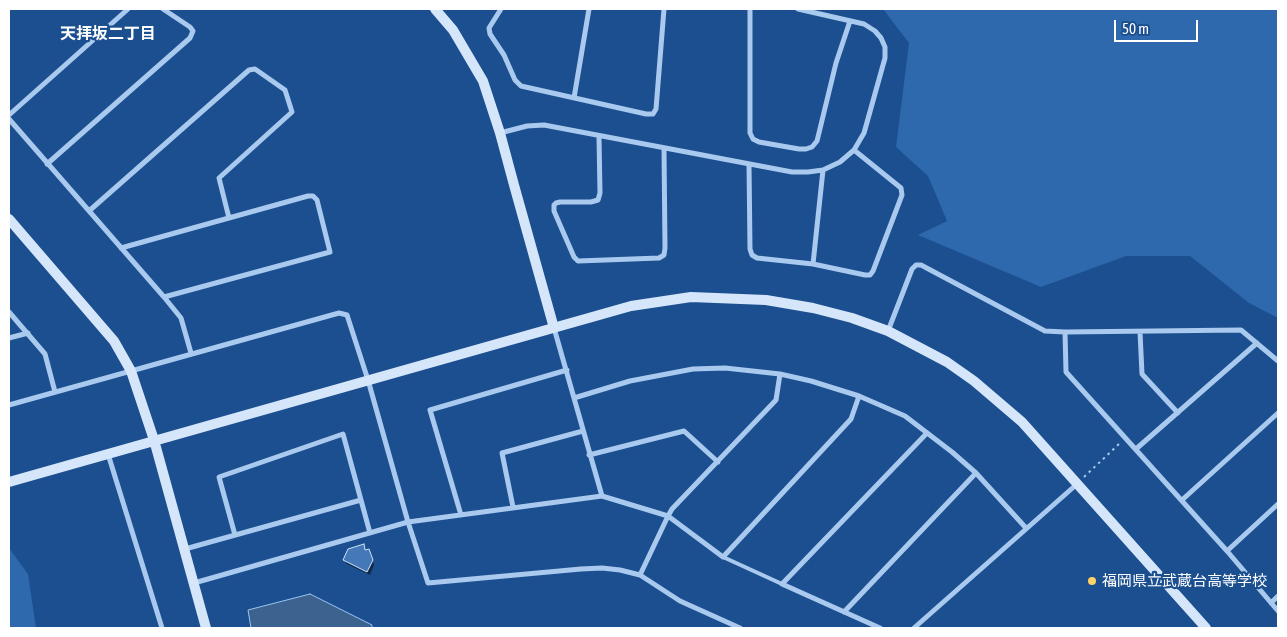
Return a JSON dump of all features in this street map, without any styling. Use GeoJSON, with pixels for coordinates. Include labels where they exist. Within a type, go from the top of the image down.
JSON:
{"type":"FeatureCollection","features":[{"type":"Feature","properties":{"kind":"street"},"geometry":{"type":"LineString","coordinates":[[9,115],[128,9]]}},
{"type":"Feature","properties":{"kind":"street"},"geometry":{"type":"LineString","coordinates":[[47,164],[190,38],[193,31],[190,27],[163,9]]}},
{"type":"Feature","properties":{"kind":"street"},"geometry":{"type":"LineString","coordinates":[[435,9],[453,30],[483,81],[500,133],[602,496]]}},
{"type":"Feature","properties":{"kind":"street"},"geometry":{"type":"LineString","coordinates":[[501,9],[489,28],[490,34],[504,55],[515,80],[521,86],[646,114],[653,114],[656,109],[664,9]]}},
{"type":"Feature","properties":{"kind":"street"},"geometry":{"type":"LineString","coordinates":[[574,98],[589,9]]}},
{"type":"Feature","properties":{"kind":"street"},"geometry":{"type":"LineString","coordinates":[[750,9],[750,133],[753,139],[759,142],[799,150],[812,147],[817,141],[836,63],[850,21]]}},
{"type":"Feature","properties":{"kind":"street"},"geometry":{"type":"LineString","coordinates":[[500,133],[526,126],[544,126],[792,172],[823,170],[840,162],[854,150],[864,133],[885,58],[885,47],[875,31],[864,24],[798,9]]}},
{"type":"Feature","properties":{"kind":"street"},"geometry":{"type":"LineString","coordinates":[[89,211],[249,70],[255,69],[285,90],[292,112],[219,178],[229,218]]}},
{"type":"Feature","properties":{"kind":"street"},"geometry":{"type":"LineString","coordinates":[[9,119],[181,318],[191,353]]}},
{"type":"Feature","properties":{"kind":"street"},"geometry":{"type":"LineString","coordinates":[[599,137],[600,193],[598,200],[591,202],[560,202],[554,205],[554,211],[570,250],[578,261],[658,258],[664,255],[664,149]]}},
{"type":"Feature","properties":{"kind":"street"},"geometry":{"type":"LineString","coordinates":[[749,164],[750,249],[752,255],[757,258],[813,264],[870,275],[902,195],[901,188],[854,150]]}},
{"type":"Feature","properties":{"kind":"street"},"geometry":{"type":"LineString","coordinates":[[813,264],[823,170]]}},
{"type":"Feature","properties":{"kind":"street"},"geometry":{"type":"LineString","coordinates":[[120,248],[308,196],[313,196],[316,200],[330,252],[164,297]]}},
{"type":"Feature","properties":{"kind":"street"},"geometry":{"type":"LineString","coordinates":[[9,219],[114,341],[131,371],[154,440],[206,628]]}},
{"type":"Feature","properties":{"kind":"street"},"geometry":{"type":"LineString","coordinates":[[888,331],[912,269],[916,265],[921,265],[1045,331],[1241,330],[1278,361]]}},
{"type":"Feature","properties":{"kind":"street"},"geometry":{"type":"LineString","coordinates":[[9,482],[631,306],[691,297],[766,300],[813,308],[852,318],[888,331],[947,362],[974,381],[1022,422],[1206,628]]}},
{"type":"Feature","properties":{"kind":"street"},"geometry":{"type":"LineString","coordinates":[[9,312],[46,354],[56,392]]}},
{"type":"Feature","properties":{"kind":"street"},"geometry":{"type":"LineString","coordinates":[[9,405],[339,312],[347,315],[428,583],[602,568],[620,570],[640,575],[680,601],[740,628]]}},
{"type":"Feature","properties":{"kind":"street"},"geometry":{"type":"LineString","coordinates":[[1065,332],[1066,372],[1182,500],[1278,611]]}},
{"type":"Feature","properties":{"kind":"street"},"geometry":{"type":"LineString","coordinates":[[1140,332],[1142,374],[1178,413]]}},
{"type":"Feature","properties":{"kind":"street"},"geometry":{"type":"LineString","coordinates":[[9,338],[28,333]]}},
{"type":"Feature","properties":{"kind":"street"},"geometry":{"type":"LineString","coordinates":[[1136,449],[1257,343]]}},
{"type":"Feature","properties":{"kind":"street"},"geometry":{"type":"LineString","coordinates":[[574,398],[630,381],[693,370],[725,368],[780,374],[810,381],[859,396],[905,416],[976,473],[1026,528]]}},
{"type":"Feature","properties":{"kind":"street"},"geometry":{"type":"LineString","coordinates":[[461,515],[430,410],[566,370]]}},
{"type":"Feature","properties":{"kind":"street"},"geometry":{"type":"LineString","coordinates":[[640,575],[672,509],[776,400],[780,374]]}},
{"type":"Feature","properties":{"kind":"street"},"geometry":{"type":"LineString","coordinates":[[193,583],[408,522],[602,496],[668,516],[722,556],[851,419],[859,396]]}},
{"type":"Feature","properties":{"kind":"street"},"geometry":{"type":"LineString","coordinates":[[1182,500],[1278,413]]}},
{"type":"Feature","properties":{"kind":"street"},"geometry":{"type":"LineString","coordinates":[[513,508],[502,453],[583,430]]}},
{"type":"Feature","properties":{"kind":"street"},"geometry":{"type":"LineString","coordinates":[[590,455],[684,431],[718,462]]}},
{"type":"Feature","properties":{"kind":"street"},"geometry":{"type":"LineString","coordinates":[[235,535],[219,477],[343,434],[370,533]]}},
{"type":"Feature","properties":{"kind":"street"},"geometry":{"type":"LineString","coordinates":[[880,628],[782,584],[927,434]]}},
{"type":"Feature","properties":{"kind":"street"},"geometry":{"type":"LineString","coordinates":[[108,453],[162,628]]}},
{"type":"Feature","properties":{"kind":"street"},"geometry":{"type":"LineString","coordinates":[[844,612],[976,473]]}},
{"type":"Feature","properties":{"kind":"street"},"geometry":{"type":"LineString","coordinates":[[914,628],[1077,484]]}},
{"type":"Feature","properties":{"kind":"street"},"geometry":{"type":"LineString","coordinates":[[185,549],[361,500]]}},
{"type":"Feature","properties":{"kind":"street"},"geometry":{"type":"LineString","coordinates":[[1227,551],[1278,504]]}},
{"type":"Feature","properties":{"kind":"street"},"geometry":{"type":"LineString","coordinates":[[1271,603],[1278,596]]}},
{"type":"Feature","properties":{"kind":"lane"},"geometry":{"type":"LineString","coordinates":[[722,556],[782,584]]}},
{"type":"Feature","properties":{"kind":"path"},"geometry":{"type":"LineString","coordinates":[[1077,484],[1126,438]]}},
{"type":"Feature","properties":{"kind":"shaded area"},"geometry":{"type":"Polygon","coordinates":[[[883,9],[1278,9],[1278,318],[1249,303],[1190,256],[1126,256],[1041,287],[918,235],[947,221],[928,176],[896,147],[909,43],[883,9]]]}},
{"type":"Feature","properties":{"kind":"shaded area"},"geometry":{"type":"Polygon","coordinates":[[[9,548],[28,574],[36,628],[9,628],[9,548]]]}},
{"type":"Feature","properties":{"kind":"shaded area"},"geometry":{"type":"Polygon","coordinates":[[[310,594],[372,625],[372,628],[251,628],[248,610],[310,594]]]}},
{"type":"Feature","properties":{"kind":"building"},"geometry":{"type":"Polygon","coordinates":[[[364,544],[365,550],[369,549],[373,560],[367,572],[343,560],[348,549],[364,544]]]}},
{"type":"Feature","properties":{"kind":"place","name":"福岡県立武蔵台高等学校"},"geometry":{"type":"Point","coordinates":[1092,581]}},
{"type":"Feature","properties":{"kind":"district","name":"天拝坂二丁目"},"geometry":{"type":"Point","coordinates":[108,34]}}]}
